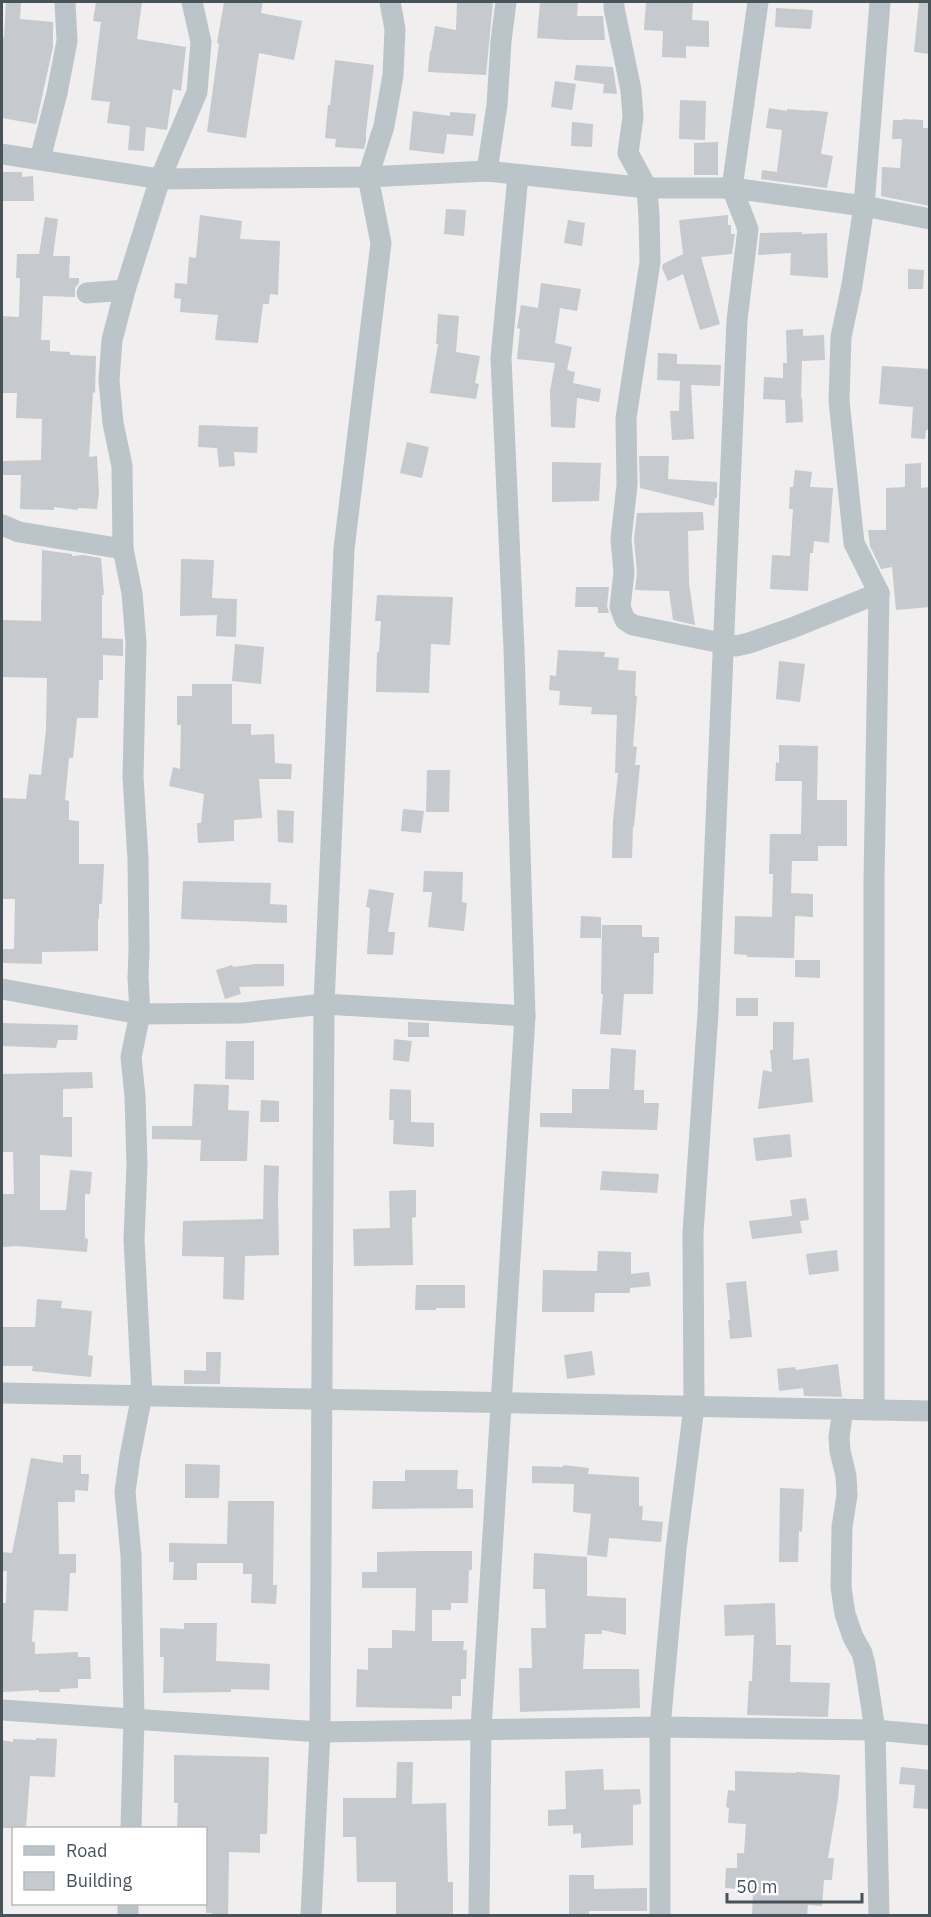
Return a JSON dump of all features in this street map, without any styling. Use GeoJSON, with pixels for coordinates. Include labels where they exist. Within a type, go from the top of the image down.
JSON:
{"type":"FeatureCollection","features":[{"type":"Feature","properties":{"kind":"street"},"geometry":{"type":"LineString","coordinates":[[40,159],[57,93],[67,41],[65,2]]}},
{"type":"Feature","properties":{"kind":"street"},"geometry":{"type":"LineString","coordinates":[[131,1827],[134,1718],[131,1554],[125,1492],[142,1395],[134,1239],[137,1165],[135,1096],[131,1057],[140,1014],[138,859],[133,777],[136,643],[132,593],[123,549],[122,466],[113,423],[109,380],[112,340],[125,290],[160,180],[197,92],[201,42],[192,2]]}},
{"type":"Feature","properties":{"kind":"street"},"geometry":{"type":"LineString","coordinates":[[311,1916],[320,1732],[324,1004],[344,549],[381,243],[368,177],[384,126],[393,75],[395,29],[390,2]]}},
{"type":"Feature","properties":{"kind":"street"},"geometry":{"type":"LineString","coordinates":[[487,171],[497,105],[506,2]]}},
{"type":"Feature","properties":{"kind":"street"},"geometry":{"type":"LineString","coordinates":[[614,2],[631,90],[633,117],[628,153],[647,188],[650,262],[626,418],[627,485],[621,539],[624,573],[620,607],[625,620],[633,625],[736,646],[749,644],[879,593]]}},
{"type":"Feature","properties":{"kind":"street"},"geometry":{"type":"LineString","coordinates":[[660,1916],[660,1727],[676,1549],[694,1407],[693,1233],[708,1013],[737,320],[748,229],[732,188],[759,2]]}},
{"type":"Feature","properties":{"kind":"street"},"geometry":{"type":"LineString","coordinates":[[874,1410],[874,881],[879,593],[854,543],[839,402],[841,337],[852,285],[864,206],[880,2]]}},
{"type":"Feature","properties":{"kind":"street"},"geometry":{"type":"LineString","coordinates":[[2,154],[160,180],[368,177],[487,171],[647,188],[732,188],[864,206],[930,219]]}},
{"type":"Feature","properties":{"kind":"street"},"geometry":{"type":"LineString","coordinates":[[479,1916],[481,1729],[525,1016],[514,649],[501,358],[518,175]]}},
{"type":"Feature","properties":{"kind":"street"},"geometry":{"type":"LineString","coordinates":[[87,293],[125,290]]}},
{"type":"Feature","properties":{"kind":"street"},"geometry":{"type":"LineString","coordinates":[[2,525],[19,532],[123,549]]}},
{"type":"Feature","properties":{"kind":"street"},"geometry":{"type":"LineString","coordinates":[[2,989],[140,1014],[242,1013],[324,1004],[525,1016]]}},
{"type":"Feature","properties":{"kind":"street"},"geometry":{"type":"LineString","coordinates":[[2,1393],[930,1411]]}},
{"type":"Feature","properties":{"kind":"street"},"geometry":{"type":"LineString","coordinates":[[843,1409],[839,1437],[847,1495],[842,1527],[842,1587],[845,1614],[865,1665],[875,1730],[879,1916]]}},
{"type":"Feature","properties":{"kind":"street"},"geometry":{"type":"LineString","coordinates":[[2,1710],[320,1732],[660,1727],[875,1730],[930,1735]]}},
{"type":"Feature","properties":{"kind":"building"},"geometry":{"type":"Polygon","coordinates":[[[6,2],[21,2],[20,19],[53,22],[53,47],[36,124],[2,118],[2,37],[4,37],[6,2]]]}},
{"type":"Feature","properties":{"kind":"building"},"geometry":{"type":"Polygon","coordinates":[[[96,2],[142,2],[137,39],[186,47],[181,91],[173,89],[167,130],[146,127],[144,151],[128,150],[130,126],[107,123],[110,102],[91,100],[101,22],[93,21],[96,2]]]}},
{"type":"Feature","properties":{"kind":"building"},"geometry":{"type":"Polygon","coordinates":[[[224,2],[263,2],[261,13],[302,21],[294,60],[259,53],[246,138],[207,132],[224,2]]]}},
{"type":"Feature","properties":{"kind":"building"},"geometry":{"type":"Polygon","coordinates":[[[457,2],[493,2],[486,75],[428,72],[435,26],[456,30],[457,2]]]}},
{"type":"Feature","properties":{"kind":"building"},"geometry":{"type":"Polygon","coordinates":[[[540,2],[578,2],[577,16],[603,16],[605,40],[537,38],[540,2]]]}},
{"type":"Feature","properties":{"kind":"building"},"geometry":{"type":"Polygon","coordinates":[[[646,2],[693,2],[692,20],[709,21],[709,47],[686,46],[686,58],[662,57],[663,31],[644,30],[646,2]]]}},
{"type":"Feature","properties":{"kind":"building"},"geometry":{"type":"Polygon","coordinates":[[[919,2],[930,2],[930,54],[914,52],[919,2]]]}},
{"type":"Feature","properties":{"kind":"building"},"geometry":{"type":"Polygon","coordinates":[[[776,8],[813,10],[811,29],[775,27],[776,8]]]}},
{"type":"Feature","properties":{"kind":"building"},"geometry":{"type":"Polygon","coordinates":[[[335,60],[374,65],[364,149],[335,147],[336,139],[325,138],[335,60]]]}},
{"type":"Feature","properties":{"kind":"building"},"geometry":{"type":"Polygon","coordinates":[[[576,65],[613,67],[617,94],[603,93],[604,84],[574,80],[576,65]]]}},
{"type":"Feature","properties":{"kind":"building"},"geometry":{"type":"Polygon","coordinates":[[[555,81],[576,84],[572,110],[551,107],[555,81]]]}},
{"type":"Feature","properties":{"kind":"building"},"geometry":{"type":"Polygon","coordinates":[[[680,100],[706,101],[705,140],[679,139],[680,100]]]}},
{"type":"Feature","properties":{"kind":"building"},"geometry":{"type":"Polygon","coordinates":[[[769,108],[828,112],[821,154],[833,156],[827,188],[761,179],[762,170],[777,172],[782,130],[766,128],[769,108]]]}},
{"type":"Feature","properties":{"kind":"building"},"geometry":{"type":"Polygon","coordinates":[[[413,111],[450,116],[450,112],[476,114],[473,136],[447,134],[444,154],[409,150],[413,111]]]}},
{"type":"Feature","properties":{"kind":"building"},"geometry":{"type":"Polygon","coordinates":[[[893,120],[923,120],[923,128],[930,128],[930,206],[881,196],[882,167],[900,168],[902,139],[892,139],[893,120]]]}},
{"type":"Feature","properties":{"kind":"building"},"geometry":{"type":"Polygon","coordinates":[[[572,122],[593,124],[592,147],[571,146],[572,122]]]}},
{"type":"Feature","properties":{"kind":"building"},"geometry":{"type":"Polygon","coordinates":[[[718,142],[718,175],[694,175],[694,143],[718,142]]]}},
{"type":"Feature","properties":{"kind":"building"},"geometry":{"type":"Polygon","coordinates":[[[3,172],[22,172],[22,177],[33,176],[34,201],[3,201],[3,172]]]}},
{"type":"Feature","properties":{"kind":"building"},"geometry":{"type":"Polygon","coordinates":[[[446,209],[466,210],[464,236],[444,234],[446,209]]]}},
{"type":"Feature","properties":{"kind":"building"},"geometry":{"type":"Polygon","coordinates":[[[200,215],[242,221],[240,239],[280,241],[278,295],[270,294],[269,304],[263,304],[258,343],[215,340],[218,315],[180,312],[181,299],[174,298],[175,283],[187,284],[189,257],[196,258],[200,215]]]}},
{"type":"Feature","properties":{"kind":"building"},"geometry":{"type":"Polygon","coordinates":[[[728,215],[731,234],[735,234],[732,254],[701,257],[720,324],[700,330],[683,274],[668,281],[662,268],[663,264],[683,254],[679,220],[728,215]]]}},
{"type":"Feature","properties":{"kind":"building"},"geometry":{"type":"Polygon","coordinates":[[[45,217],[58,219],[53,256],[70,256],[69,278],[79,278],[79,283],[75,288],[75,297],[43,296],[41,340],[50,340],[50,351],[70,352],[70,355],[96,356],[89,457],[97,456],[99,493],[97,509],[78,508],[78,510],[54,507],[54,510],[20,509],[21,475],[3,475],[3,461],[41,460],[42,419],[16,418],[17,393],[2,393],[2,316],[19,317],[20,278],[16,278],[17,254],[39,254],[45,217]]]}},
{"type":"Feature","properties":{"kind":"building"},"geometry":{"type":"Polygon","coordinates":[[[568,220],[585,223],[582,246],[564,243],[568,220]]]}},
{"type":"Feature","properties":{"kind":"building"},"geometry":{"type":"Polygon","coordinates":[[[802,232],[802,234],[827,233],[828,278],[790,275],[791,253],[758,255],[760,233],[802,232]]]}},
{"type":"Feature","properties":{"kind":"building"},"geometry":{"type":"Polygon","coordinates":[[[908,269],[924,270],[923,289],[908,289],[908,269]]]}},
{"type":"Feature","properties":{"kind":"building"},"geometry":{"type":"Polygon","coordinates":[[[541,283],[581,289],[577,311],[560,308],[555,343],[572,347],[567,370],[575,372],[573,383],[601,389],[599,402],[577,398],[575,428],[551,427],[550,391],[555,363],[517,359],[520,329],[517,328],[521,305],[538,308],[541,283]]]}},
{"type":"Feature","properties":{"kind":"building"},"geometry":{"type":"Polygon","coordinates":[[[438,314],[459,316],[456,352],[480,356],[475,383],[479,384],[476,399],[430,393],[438,344],[436,344],[438,314]]]}},
{"type":"Feature","properties":{"kind":"building"},"geometry":{"type":"Polygon","coordinates":[[[803,329],[803,336],[824,335],[825,360],[802,361],[803,422],[786,423],[785,400],[763,399],[764,377],[783,378],[783,363],[787,363],[786,330],[803,329]]]}},
{"type":"Feature","properties":{"kind":"building"},"geometry":{"type":"Polygon","coordinates":[[[658,353],[677,354],[677,364],[721,365],[720,386],[691,385],[694,439],[672,440],[670,411],[679,411],[680,381],[657,380],[658,353]]]}},
{"type":"Feature","properties":{"kind":"building"},"geometry":{"type":"Polygon","coordinates":[[[882,366],[930,369],[930,430],[926,430],[925,439],[911,438],[913,407],[879,404],[882,366]]]}},
{"type":"Feature","properties":{"kind":"building"},"geometry":{"type":"Polygon","coordinates":[[[199,425],[258,427],[257,453],[234,452],[235,466],[219,467],[217,448],[198,447],[199,425]]]}},
{"type":"Feature","properties":{"kind":"building"},"geometry":{"type":"Polygon","coordinates":[[[407,442],[429,447],[422,478],[400,473],[407,442]]]}},
{"type":"Feature","properties":{"kind":"building"},"geometry":{"type":"Polygon","coordinates":[[[639,456],[669,456],[668,479],[717,482],[717,498],[715,498],[714,506],[640,488],[639,456]]]}},
{"type":"Feature","properties":{"kind":"building"},"geometry":{"type":"Polygon","coordinates":[[[552,462],[601,463],[599,501],[552,502],[552,462]]]}},
{"type":"Feature","properties":{"kind":"building"},"geometry":{"type":"Polygon","coordinates":[[[921,463],[921,488],[930,487],[930,607],[896,610],[892,567],[881,569],[870,546],[868,530],[886,530],[886,488],[905,487],[905,464],[921,463]]]}},
{"type":"Feature","properties":{"kind":"building"},"geometry":{"type":"Polygon","coordinates":[[[795,470],[812,472],[810,487],[833,488],[829,543],[814,541],[813,553],[810,553],[808,591],[770,589],[772,555],[790,556],[793,509],[789,509],[790,487],[793,487],[795,470]]]}},
{"type":"Feature","properties":{"kind":"building"},"geometry":{"type":"Polygon","coordinates":[[[703,512],[704,530],[688,531],[689,583],[695,625],[673,620],[669,591],[635,590],[637,572],[634,539],[637,513],[703,512]]]}},
{"type":"Feature","properties":{"kind":"building"},"geometry":{"type":"Polygon","coordinates":[[[42,550],[72,554],[72,556],[101,558],[104,595],[102,595],[102,638],[123,639],[123,656],[103,655],[103,680],[99,680],[98,718],[77,718],[73,758],[69,758],[65,800],[69,801],[69,820],[79,821],[79,864],[104,864],[102,904],[99,904],[98,951],[42,952],[42,964],[2,963],[2,949],[14,949],[15,899],[2,899],[2,798],[26,799],[29,774],[41,775],[46,730],[47,678],[2,677],[2,620],[41,621],[42,550]]]}},
{"type":"Feature","properties":{"kind":"building"},"geometry":{"type":"Polygon","coordinates":[[[181,559],[214,560],[212,598],[237,599],[236,637],[216,636],[217,615],[180,616],[181,559]]]}},
{"type":"Feature","properties":{"kind":"building"},"geometry":{"type":"Polygon","coordinates":[[[576,587],[609,587],[607,606],[609,613],[598,613],[598,607],[575,607],[576,587]]]}},
{"type":"Feature","properties":{"kind":"building"},"geometry":{"type":"Polygon","coordinates":[[[377,595],[453,597],[450,645],[431,644],[429,693],[376,692],[377,652],[379,652],[381,621],[375,621],[377,595]]]}},
{"type":"Feature","properties":{"kind":"building"},"geometry":{"type":"Polygon","coordinates":[[[235,644],[264,647],[261,684],[232,681],[235,644]]]}},
{"type":"Feature","properties":{"kind":"building"},"geometry":{"type":"Polygon","coordinates":[[[558,650],[605,652],[604,657],[619,658],[618,670],[636,671],[635,696],[637,696],[633,746],[637,747],[635,765],[640,765],[632,858],[612,858],[618,773],[615,773],[617,715],[591,714],[592,707],[559,705],[560,691],[549,690],[550,675],[556,676],[558,650]]]}},
{"type":"Feature","properties":{"kind":"building"},"geometry":{"type":"Polygon","coordinates":[[[779,661],[805,664],[800,702],[776,699],[779,661]]]}},
{"type":"Feature","properties":{"kind":"building"},"geometry":{"type":"Polygon","coordinates":[[[192,684],[232,684],[232,724],[251,724],[251,735],[274,734],[275,763],[292,764],[291,779],[259,779],[262,818],[234,820],[234,841],[198,843],[197,823],[201,823],[204,794],[169,786],[173,767],[180,769],[181,725],[177,725],[177,696],[192,696],[192,684]]]}},
{"type":"Feature","properties":{"kind":"building"},"geometry":{"type":"Polygon","coordinates":[[[779,745],[818,746],[817,800],[847,800],[847,846],[818,846],[818,861],[792,861],[791,893],[813,894],[813,917],[795,916],[794,958],[747,957],[747,955],[734,954],[735,916],[772,917],[773,874],[769,874],[770,834],[801,834],[802,781],[775,781],[776,762],[779,763],[779,745]]]}},
{"type":"Feature","properties":{"kind":"building"},"geometry":{"type":"Polygon","coordinates":[[[427,770],[450,770],[449,812],[426,812],[427,770]]]}},
{"type":"Feature","properties":{"kind":"building"},"geometry":{"type":"Polygon","coordinates":[[[403,809],[424,811],[421,833],[401,831],[403,809]]]}},
{"type":"Feature","properties":{"kind":"building"},"geometry":{"type":"Polygon","coordinates":[[[277,810],[294,811],[293,843],[278,842],[277,810]]]}},
{"type":"Feature","properties":{"kind":"building"},"geometry":{"type":"Polygon","coordinates":[[[424,871],[463,872],[462,902],[467,903],[464,931],[428,927],[432,892],[423,892],[424,871]]]}},
{"type":"Feature","properties":{"kind":"building"},"geometry":{"type":"Polygon","coordinates":[[[183,881],[271,883],[270,904],[287,905],[287,923],[181,919],[183,881]]]}},
{"type":"Feature","properties":{"kind":"building"},"geometry":{"type":"Polygon","coordinates":[[[369,889],[394,893],[388,932],[395,932],[393,955],[367,954],[370,908],[366,907],[369,889]]]}},
{"type":"Feature","properties":{"kind":"building"},"geometry":{"type":"Polygon","coordinates":[[[581,916],[601,917],[601,938],[580,938],[581,916]]]}},
{"type":"Feature","properties":{"kind":"building"},"geometry":{"type":"Polygon","coordinates":[[[602,925],[642,925],[642,937],[659,937],[659,953],[654,953],[653,994],[624,994],[621,1035],[600,1034],[603,994],[601,994],[602,925]]]}},
{"type":"Feature","properties":{"kind":"building"},"geometry":{"type":"Polygon","coordinates":[[[795,960],[820,960],[820,978],[795,977],[795,960]]]}},
{"type":"Feature","properties":{"kind":"building"},"geometry":{"type":"Polygon","coordinates":[[[284,964],[284,986],[239,987],[241,994],[225,999],[216,970],[232,965],[233,967],[284,964]]]}},
{"type":"Feature","properties":{"kind":"building"},"geometry":{"type":"Polygon","coordinates":[[[736,998],[758,998],[758,1016],[736,1016],[736,998]]]}},
{"type":"Feature","properties":{"kind":"building"},"geometry":{"type":"Polygon","coordinates":[[[408,1022],[429,1023],[429,1037],[408,1037],[408,1022]]]}},
{"type":"Feature","properties":{"kind":"building"},"geometry":{"type":"Polygon","coordinates":[[[773,1022],[794,1022],[793,1060],[809,1058],[813,1102],[758,1109],[763,1070],[772,1072],[770,1050],[773,1050],[773,1022]]]}},
{"type":"Feature","properties":{"kind":"building"},"geometry":{"type":"Polygon","coordinates":[[[2,1023],[78,1025],[77,1040],[58,1040],[56,1048],[2,1046],[2,1023]]]}},
{"type":"Feature","properties":{"kind":"building"},"geometry":{"type":"Polygon","coordinates":[[[394,1039],[412,1041],[409,1062],[393,1060],[394,1039]]]}},
{"type":"Feature","properties":{"kind":"building"},"geometry":{"type":"Polygon","coordinates":[[[226,1041],[254,1041],[254,1080],[225,1079],[226,1041]]]}},
{"type":"Feature","properties":{"kind":"building"},"geometry":{"type":"Polygon","coordinates":[[[611,1048],[636,1050],[634,1090],[644,1090],[644,1103],[659,1103],[657,1130],[540,1127],[540,1113],[572,1113],[572,1089],[609,1089],[611,1048]]]}},
{"type":"Feature","properties":{"kind":"building"},"geometry":{"type":"Polygon","coordinates":[[[92,1072],[93,1088],[63,1089],[63,1117],[72,1117],[72,1157],[40,1155],[40,1210],[66,1210],[70,1170],[92,1172],[90,1194],[85,1194],[87,1252],[16,1246],[2,1247],[2,1194],[14,1194],[13,1152],[2,1152],[2,1074],[92,1072]]]}},
{"type":"Feature","properties":{"kind":"building"},"geometry":{"type":"Polygon","coordinates":[[[194,1084],[229,1085],[228,1110],[249,1111],[247,1161],[200,1161],[201,1140],[152,1139],[152,1126],[192,1126],[194,1084]]]}},
{"type":"Feature","properties":{"kind":"building"},"geometry":{"type":"Polygon","coordinates":[[[390,1089],[411,1090],[411,1122],[434,1123],[434,1147],[393,1144],[394,1120],[389,1120],[390,1089]]]}},
{"type":"Feature","properties":{"kind":"building"},"geometry":{"type":"Polygon","coordinates":[[[261,1100],[279,1101],[279,1122],[260,1122],[261,1100]]]}},
{"type":"Feature","properties":{"kind":"building"},"geometry":{"type":"Polygon","coordinates":[[[790,1134],[792,1157],[756,1161],[753,1138],[790,1134]]]}},
{"type":"Feature","properties":{"kind":"building"},"geometry":{"type":"Polygon","coordinates":[[[264,1165],[279,1166],[279,1255],[245,1256],[244,1300],[223,1299],[224,1257],[182,1256],[183,1221],[263,1219],[264,1165]]]}},
{"type":"Feature","properties":{"kind":"building"},"geometry":{"type":"Polygon","coordinates":[[[602,1171],[659,1174],[657,1193],[600,1190],[602,1171]]]}},
{"type":"Feature","properties":{"kind":"building"},"geometry":{"type":"Polygon","coordinates":[[[416,1190],[416,1217],[412,1218],[413,1265],[354,1266],[353,1229],[390,1228],[389,1191],[416,1190]]]}},
{"type":"Feature","properties":{"kind":"building"},"geometry":{"type":"Polygon","coordinates":[[[806,1198],[809,1220],[800,1221],[802,1233],[752,1239],[749,1221],[792,1216],[790,1200],[806,1198]]]}},
{"type":"Feature","properties":{"kind":"building"},"geometry":{"type":"Polygon","coordinates":[[[837,1250],[839,1271],[809,1275],[806,1254],[837,1250]]]}},
{"type":"Feature","properties":{"kind":"building"},"geometry":{"type":"Polygon","coordinates":[[[598,1251],[631,1252],[631,1274],[649,1272],[651,1286],[630,1288],[630,1293],[595,1293],[594,1312],[542,1312],[543,1270],[597,1271],[598,1251]]]}},
{"type":"Feature","properties":{"kind":"building"},"geometry":{"type":"Polygon","coordinates":[[[746,1281],[752,1337],[730,1339],[726,1283],[746,1281]]]}},
{"type":"Feature","properties":{"kind":"building"},"geometry":{"type":"Polygon","coordinates":[[[416,1285],[465,1285],[465,1308],[415,1310],[416,1285]]]}},
{"type":"Feature","properties":{"kind":"building"},"geometry":{"type":"Polygon","coordinates":[[[37,1299],[62,1301],[61,1308],[92,1311],[88,1355],[93,1356],[91,1377],[32,1371],[33,1366],[2,1366],[2,1327],[35,1327],[37,1299]]]}},
{"type":"Feature","properties":{"kind":"building"},"geometry":{"type":"Polygon","coordinates":[[[592,1351],[595,1375],[567,1379],[564,1355],[592,1351]]]}},
{"type":"Feature","properties":{"kind":"building"},"geometry":{"type":"Polygon","coordinates":[[[206,1352],[221,1352],[220,1384],[184,1384],[184,1370],[206,1371],[206,1352]]]}},
{"type":"Feature","properties":{"kind":"building"},"geometry":{"type":"Polygon","coordinates":[[[838,1364],[842,1397],[804,1396],[803,1388],[779,1391],[777,1369],[795,1367],[796,1370],[838,1364]]]}},
{"type":"Feature","properties":{"kind":"building"},"geometry":{"type":"Polygon","coordinates":[[[63,1455],[81,1455],[81,1474],[89,1474],[88,1491],[75,1490],[75,1502],[58,1502],[59,1554],[76,1554],[76,1573],[70,1573],[68,1611],[34,1610],[32,1642],[35,1642],[35,1654],[78,1652],[78,1657],[90,1657],[91,1679],[78,1679],[78,1688],[60,1689],[60,1692],[39,1692],[39,1690],[2,1692],[2,1603],[6,1603],[7,1571],[2,1571],[2,1552],[12,1553],[31,1458],[63,1463],[63,1455]]]}},
{"type":"Feature","properties":{"kind":"building"},"geometry":{"type":"Polygon","coordinates":[[[185,1464],[220,1465],[219,1498],[185,1498],[185,1464]]]}},
{"type":"Feature","properties":{"kind":"building"},"geometry":{"type":"Polygon","coordinates":[[[563,1465],[589,1468],[588,1474],[639,1477],[639,1506],[643,1506],[642,1520],[663,1522],[661,1542],[609,1538],[607,1557],[587,1555],[591,1514],[573,1512],[574,1484],[532,1483],[532,1466],[563,1467],[563,1465]]]}},
{"type":"Feature","properties":{"kind":"building"},"geometry":{"type":"Polygon","coordinates":[[[405,1470],[458,1470],[457,1489],[473,1489],[473,1508],[372,1509],[373,1481],[405,1481],[405,1470]]]}},
{"type":"Feature","properties":{"kind":"building"},"geometry":{"type":"Polygon","coordinates":[[[780,1488],[804,1489],[798,1562],[779,1562],[780,1488]]]}},
{"type":"Feature","properties":{"kind":"building"},"geometry":{"type":"Polygon","coordinates":[[[228,1501],[274,1501],[273,1585],[277,1585],[276,1604],[251,1603],[252,1574],[243,1574],[243,1563],[197,1563],[197,1580],[173,1580],[174,1562],[169,1562],[169,1543],[227,1544],[228,1501]]]}},
{"type":"Feature","properties":{"kind":"building"},"geometry":{"type":"Polygon","coordinates":[[[472,1551],[468,1603],[451,1603],[451,1610],[432,1610],[432,1641],[464,1641],[463,1650],[467,1650],[466,1679],[461,1679],[461,1696],[452,1696],[452,1709],[356,1707],[357,1669],[368,1670],[368,1648],[392,1648],[392,1630],[415,1631],[416,1588],[362,1588],[362,1572],[377,1572],[377,1552],[472,1551]]]}},
{"type":"Feature","properties":{"kind":"building"},"geometry":{"type":"Polygon","coordinates":[[[534,1553],[587,1557],[587,1596],[626,1598],[626,1635],[602,1630],[602,1634],[585,1634],[583,1669],[639,1669],[640,1708],[520,1712],[519,1668],[532,1668],[531,1628],[546,1628],[545,1589],[533,1589],[534,1553]]]}},
{"type":"Feature","properties":{"kind":"building"},"geometry":{"type":"Polygon","coordinates":[[[775,1603],[776,1645],[791,1645],[790,1682],[830,1683],[828,1717],[747,1715],[749,1681],[752,1681],[754,1635],[725,1636],[724,1605],[775,1603]]]}},
{"type":"Feature","properties":{"kind":"building"},"geometry":{"type":"Polygon","coordinates":[[[184,1623],[217,1623],[216,1661],[270,1664],[269,1690],[231,1689],[231,1692],[163,1693],[164,1657],[160,1657],[160,1628],[184,1629],[184,1623]]]}},
{"type":"Feature","properties":{"kind":"building"},"geometry":{"type":"Polygon","coordinates":[[[36,1738],[57,1739],[55,1777],[30,1776],[26,1827],[2,1828],[2,1740],[13,1742],[13,1739],[36,1740],[36,1738]]]}},
{"type":"Feature","properties":{"kind":"building"},"geometry":{"type":"Polygon","coordinates":[[[174,1755],[269,1757],[267,1834],[260,1834],[260,1853],[229,1852],[228,1916],[212,1916],[212,1913],[206,1913],[207,1827],[177,1827],[178,1803],[174,1803],[174,1755]]]}},
{"type":"Feature","properties":{"kind":"building"},"geometry":{"type":"Polygon","coordinates":[[[397,1762],[413,1762],[412,1804],[446,1803],[448,1882],[453,1882],[453,1916],[396,1916],[396,1882],[357,1882],[356,1837],[343,1837],[343,1798],[396,1798],[397,1762]]]}},
{"type":"Feature","properties":{"kind":"building"},"geometry":{"type":"Polygon","coordinates":[[[901,1767],[930,1770],[930,1809],[913,1808],[915,1785],[899,1784],[901,1767]]]}},
{"type":"Feature","properties":{"kind":"building"},"geometry":{"type":"Polygon","coordinates":[[[603,1769],[604,1790],[640,1789],[641,1804],[633,1805],[633,1845],[581,1848],[581,1833],[573,1834],[573,1825],[548,1826],[548,1810],[566,1809],[565,1771],[603,1769]]]}},
{"type":"Feature","properties":{"kind":"building"},"geometry":{"type":"Polygon","coordinates":[[[735,1771],[840,1775],[828,1858],[834,1858],[832,1880],[824,1880],[822,1906],[808,1905],[807,1916],[752,1916],[753,1890],[725,1888],[726,1868],[737,1868],[737,1853],[744,1853],[746,1824],[728,1823],[729,1808],[726,1807],[728,1790],[735,1791],[735,1771]]]}},
{"type":"Feature","properties":{"kind":"building"},"geometry":{"type":"Polygon","coordinates":[[[569,1875],[594,1875],[594,1889],[647,1888],[647,1911],[589,1911],[589,1916],[569,1916],[569,1875]]]}}]}
